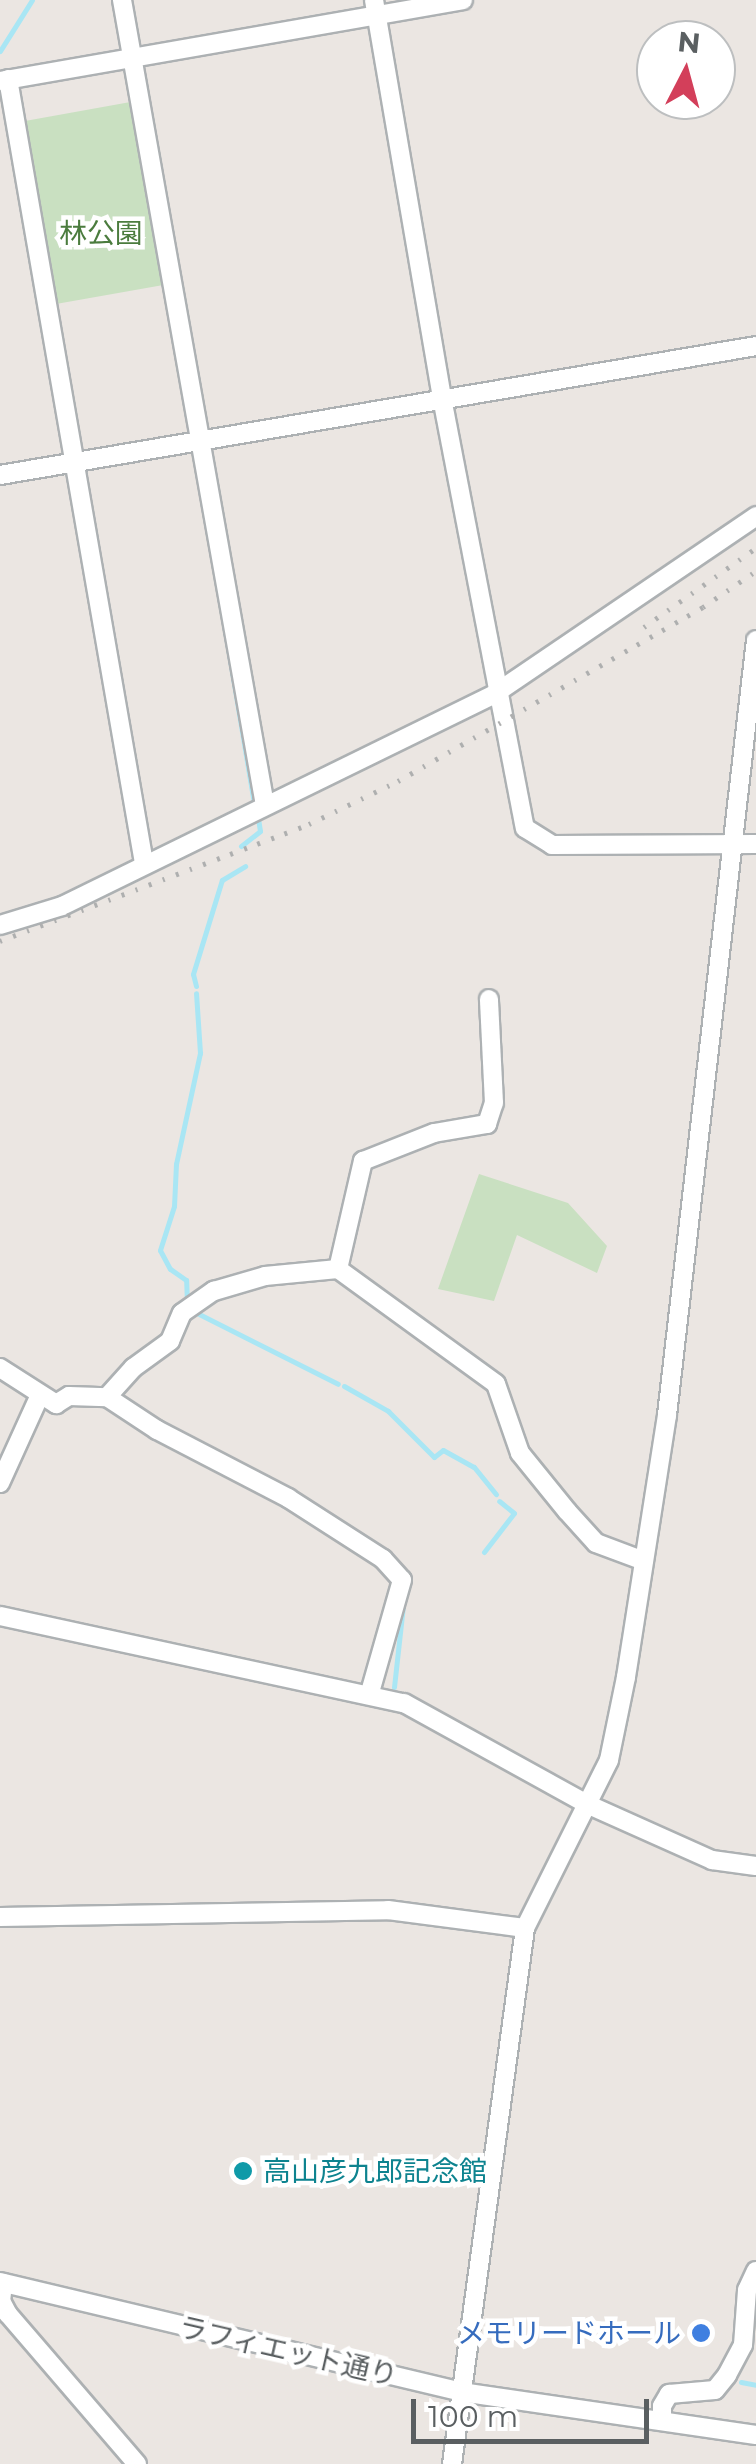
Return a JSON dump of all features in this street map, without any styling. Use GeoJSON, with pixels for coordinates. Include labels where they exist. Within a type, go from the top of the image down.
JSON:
{"type":"FeatureCollection","features":[{"type":"Feature","properties":{"kind":"street"},"geometry":{"type":"LineString","coordinates":[[122,0],[265,805]]}},
{"type":"Feature","properties":{"kind":"street"},"geometry":{"type":"LineString","coordinates":[[144,863],[4,80],[132,58],[376,7],[463,0]]}},
{"type":"Feature","properties":{"kind":"street"},"geometry":{"type":"LineString","coordinates":[[376,7],[442,398],[525,828],[552,845],[756,844]]}},
{"type":"Feature","properties":{"kind":"street"},"geometry":{"type":"LineString","coordinates":[[0,475],[756,346]]}},
{"type":"Feature","properties":{"kind":"street"},"geometry":{"type":"LineString","coordinates":[[0,925],[62,906],[496,693],[756,516]]}},
{"type":"Feature","properties":{"kind":"street"},"geometry":{"type":"LineString","coordinates":[[452,2464],[525,1928],[590,1805],[608,1760],[644,1560],[667,1415],[756,640]]}},
{"type":"Feature","properties":{"kind":"street"},"geometry":{"type":"LineString","coordinates":[[338,1270],[363,1161],[434,1133],[487,1124],[494,1103],[489,999]]}},
{"type":"Feature","properties":{"kind":"street"},"geometry":{"type":"LineString","coordinates":[[107,1397],[133,1368],[170,1342],[182,1313],[214,1291],[265,1276],[338,1270],[496,1384],[520,1454],[575,1521],[596,1543],[644,1560]]}},
{"type":"Feature","properties":{"kind":"street"},"geometry":{"type":"LineString","coordinates":[[0,1368],[56,1404],[69,1396],[107,1397],[157,1430],[288,1498],[383,1559],[402,1580],[370,1692]]}},
{"type":"Feature","properties":{"kind":"street"},"geometry":{"type":"LineString","coordinates":[[0,1483],[40,1395]]}},
{"type":"Feature","properties":{"kind":"street"},"geometry":{"type":"LineString","coordinates":[[0,1616],[370,1692],[404,1703],[590,1805],[712,1860],[756,1866]]}},
{"type":"Feature","properties":{"kind":"street"},"geometry":{"type":"LineString","coordinates":[[0,1917],[388,1910],[525,1928]]}},
{"type":"Feature","properties":{"kind":"street"},"geometry":{"type":"LineString","coordinates":[[662,2421],[662,2406],[668,2394],[715,2390],[727,2375],[742,2344],[747,2290],[756,2271]]}},
{"type":"Feature","properties":{"kind":"street"},"geometry":{"type":"LineString","coordinates":[[1,2282],[1,2301],[8,2314],[137,2464]]}},
{"type":"Feature","properties":{"kind":"street","name":"ラフィエット通り"},"geometry":{"type":"LineString","coordinates":[[1,2282],[461,2392],[756,2435]]}},
{"type":"Feature","properties":{"kind":"green space","name":"林公園"},"geometry":{"type":"Polygon","coordinates":[[[136,101],[169,284],[56,304],[25,121],[136,101]]]}},
{"type":"Feature","properties":{"kind":"green space"},"geometry":{"type":"Polygon","coordinates":[[[479,1174],[568,1203],[607,1246],[597,1273],[517,1235],[494,1301],[438,1289],[479,1174]]]}},
{"type":"Feature","properties":{"kind":"waterway"},"geometry":{"type":"LineString","coordinates":[[0,51],[32,0]]}},
{"type":"Feature","properties":{"kind":"waterway"},"geometry":{"type":"LineString","coordinates":[[224,624],[254,803]]}},
{"type":"Feature","properties":{"kind":"waterway"},"geometry":{"type":"LineString","coordinates":[[241,846],[260,831],[258,819]]}},
{"type":"Feature","properties":{"kind":"waterway"},"geometry":{"type":"LineString","coordinates":[[196,986],[193,974],[222,880],[245,866]]}},
{"type":"Feature","properties":{"kind":"waterway"},"geometry":{"type":"LineString","coordinates":[[187,1304],[186,1280],[170,1269],[160,1250],[174,1206],[176,1164],[200,1053],[196,993]]}},
{"type":"Feature","properties":{"kind":"waterway"},"geometry":{"type":"LineString","coordinates":[[193,1311],[338,1384]]}},
{"type":"Feature","properties":{"kind":"waterway"},"geometry":{"type":"LineString","coordinates":[[344,1386],[388,1411],[434,1457],[443,1450],[474,1467],[496,1494]]}},
{"type":"Feature","properties":{"kind":"waterway"},"geometry":{"type":"LineString","coordinates":[[484,1552],[514,1513],[499,1501]]}},
{"type":"Feature","properties":{"kind":"waterway"},"geometry":{"type":"LineString","coordinates":[[394,1687],[403,1605]]}},
{"type":"Feature","properties":{"kind":"waterway"},"geometry":{"type":"LineString","coordinates":[[741,2382],[756,2385]]}},
{"type":"Feature","properties":{"kind":"railway"},"geometry":{"type":"LineString","coordinates":[[644,627],[756,548]]}},
{"type":"Feature","properties":{"kind":"railway"},"geometry":{"type":"LineString","coordinates":[[0,941],[309,824],[398,781],[703,607],[756,571]]}},
{"type":"Feature","properties":{"kind":"place","name":"高山彦九郎記念館"},"geometry":{"type":"Point","coordinates":[243,2171]}},
{"type":"Feature","properties":{"kind":"place","name":"メモリードホール"},"geometry":{"type":"Point","coordinates":[701,2333]}}]}
